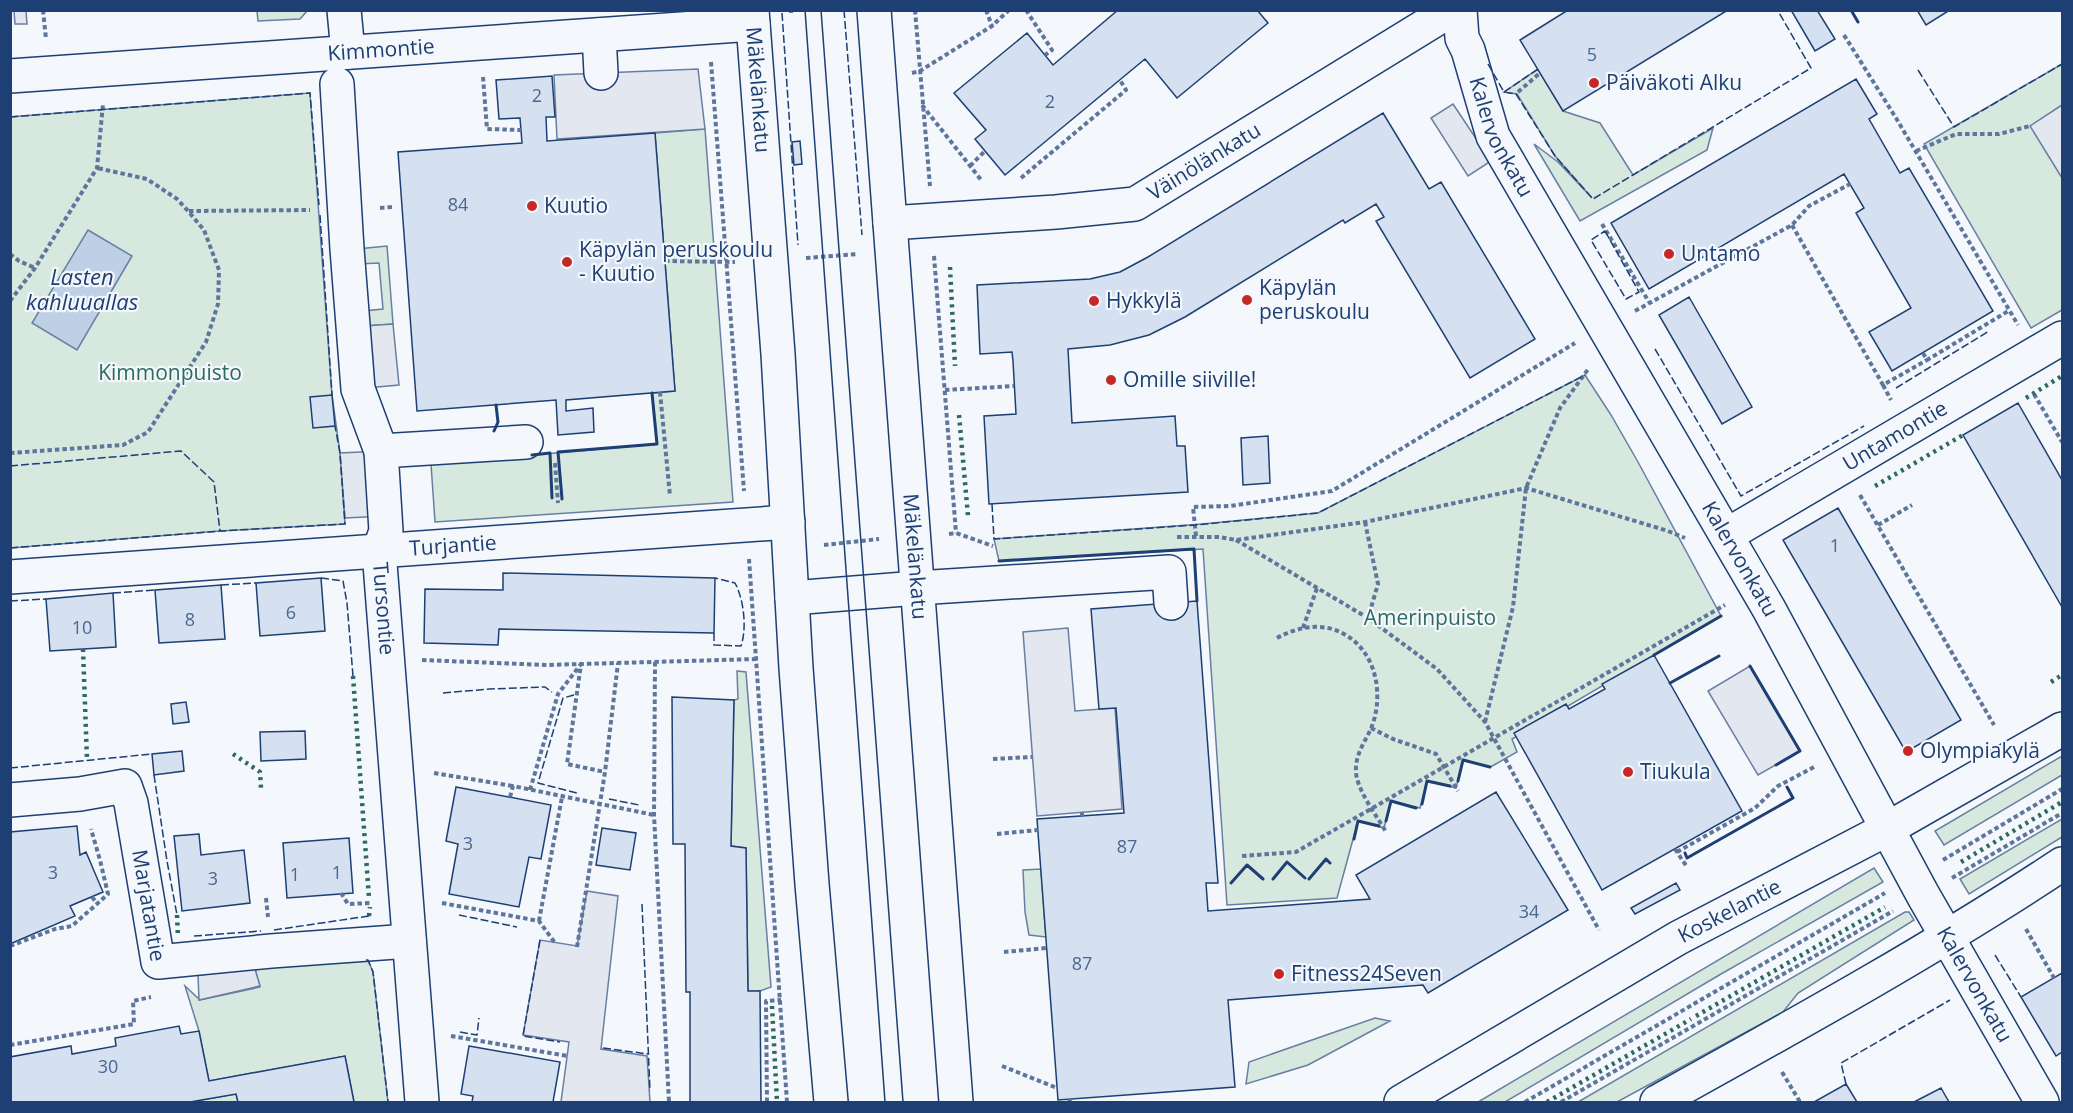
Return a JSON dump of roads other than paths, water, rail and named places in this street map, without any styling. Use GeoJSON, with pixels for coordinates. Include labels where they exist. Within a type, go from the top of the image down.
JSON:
{"type":"FeatureCollection","features":[{"type":"Feature","properties":{"kind":"street"},"geometry":{"type":"LineString","coordinates":[[344,10],[348,52]]}},
{"type":"Feature","properties":{"kind":"street","name":"Mäkelänkatu"},"geometry":{"type":"LineString","coordinates":[[874,10],[956,1102]]}},
{"type":"Feature","properties":{"kind":"street","name":"Väinölänkatu"},"geometry":{"type":"LineString","coordinates":[[892,238],[1056,212],[1135,204],[1451,10]]}},
{"type":"Feature","properties":{"kind":"street","name":"Kalervonkatu"},"geometry":{"type":"LineString","coordinates":[[1460,10],[1462,38],[1468,50],[1493,136],[1727,535],[1913,877],[2042,1102]]}},
{"type":"Feature","properties":{"kind":"street","name":"Kimmontie"},"geometry":{"type":"LineString","coordinates":[[10,76],[599,34],[753,17]]}},
{"type":"Feature","properties":{"kind":"street","name":"Mäkelänkatu"},"geometry":{"type":"LineString","coordinates":[[753,17],[812,884],[831,1102]]}},
{"type":"Feature","properties":{"kind":"street"},"geometry":{"type":"LineString","coordinates":[[599,34],[601,73]]}},
{"type":"Feature","properties":{"kind":"street","name":"Tursontie"},"geometry":{"type":"LineString","coordinates":[[337,84],[358,389],[381,451],[386,531],[379,551],[422,1102]]}},
{"type":"Feature","properties":{"kind":"street","name":"Untamontie"},"geometry":{"type":"LineString","coordinates":[[1727,535],[2042,359]]}},
{"type":"Feature","properties":{"kind":"street"},"geometry":{"type":"LineString","coordinates":[[381,451],[540,448]]}},
{"type":"Feature","properties":{"kind":"street","name":"Turjantie"},"geometry":{"type":"LineString","coordinates":[[10,577],[379,551],[788,536]]}},
{"type":"Feature","properties":{"kind":"street"},"geometry":{"type":"LineString","coordinates":[[792,598],[1169,572],[1171,603]]}},
{"type":"Feature","properties":{"kind":"street","name":"Koskelantie"},"geometry":{"type":"LineString","coordinates":[[1401,1102],[1678,938],[1887,829],[2062,729]]}},
{"type":"Feature","properties":{"kind":"street","name":"Marjatantie"},"geometry":{"type":"LineString","coordinates":[[10,800],[80,794],[125,786],[131,803],[159,962],[409,941]]}},
{"type":"Feature","properties":{"kind":"street"},"geometry":{"type":"LineString","coordinates":[[1657,1102],[1948,938],[2062,864]]}},
{"type":"Feature","properties":{"kind":"water","name":"Lasten kahluuallas"},"geometry":{"type":"Polygon","coordinates":[[[88,230],[132,256],[77,350],[32,323],[88,230]]]}},
{"type":"Feature","properties":{"kind":"tram line"},"geometry":{"type":"LineString","coordinates":[[805,10],[885,1102]]}},
{"type":"Feature","properties":{"kind":"tram line"},"geometry":{"type":"LineString","coordinates":[[821,10],[903,1102]]}},
{"type":"Feature","properties":{"kind":"place","name":"Päiväkoti Alku"},"geometry":{"type":"Point","coordinates":[1594,83]}},
{"type":"Feature","properties":{"kind":"place","name":"Kuutio"},"geometry":{"type":"Point","coordinates":[532,206]}},
{"type":"Feature","properties":{"kind":"place","name":"Untamo"},"geometry":{"type":"Point","coordinates":[1669,254]}},
{"type":"Feature","properties":{"kind":"place","name":"Käpylän peruskoulu - Kuutio"},"geometry":{"type":"Point","coordinates":[567,262]}},
{"type":"Feature","properties":{"kind":"place","name":"Käpylän peruskoulu"},"geometry":{"type":"Point","coordinates":[1247,300]}},
{"type":"Feature","properties":{"kind":"place","name":"Hykkylä"},"geometry":{"type":"Point","coordinates":[1094,301]}},
{"type":"Feature","properties":{"kind":"place","name":"Omille siiville!"},"geometry":{"type":"Point","coordinates":[1111,380]}},
{"type":"Feature","properties":{"kind":"place","name":"Olympiakylä"},"geometry":{"type":"Point","coordinates":[1908,751]}},
{"type":"Feature","properties":{"kind":"place","name":"Tiukula"},"geometry":{"type":"Point","coordinates":[1628,772]}},
{"type":"Feature","properties":{"kind":"place","name":"Fitness24Seven"},"geometry":{"type":"Point","coordinates":[1279,974]}},
{"type":"Feature","properties":{"kind":"park label","name":"Kimmonpuisto"},"geometry":{"type":"Point","coordinates":[170,373]}},
{"type":"Feature","properties":{"kind":"park label","name":"Amerinpuisto"},"geometry":{"type":"Point","coordinates":[1430,618]}}]}
